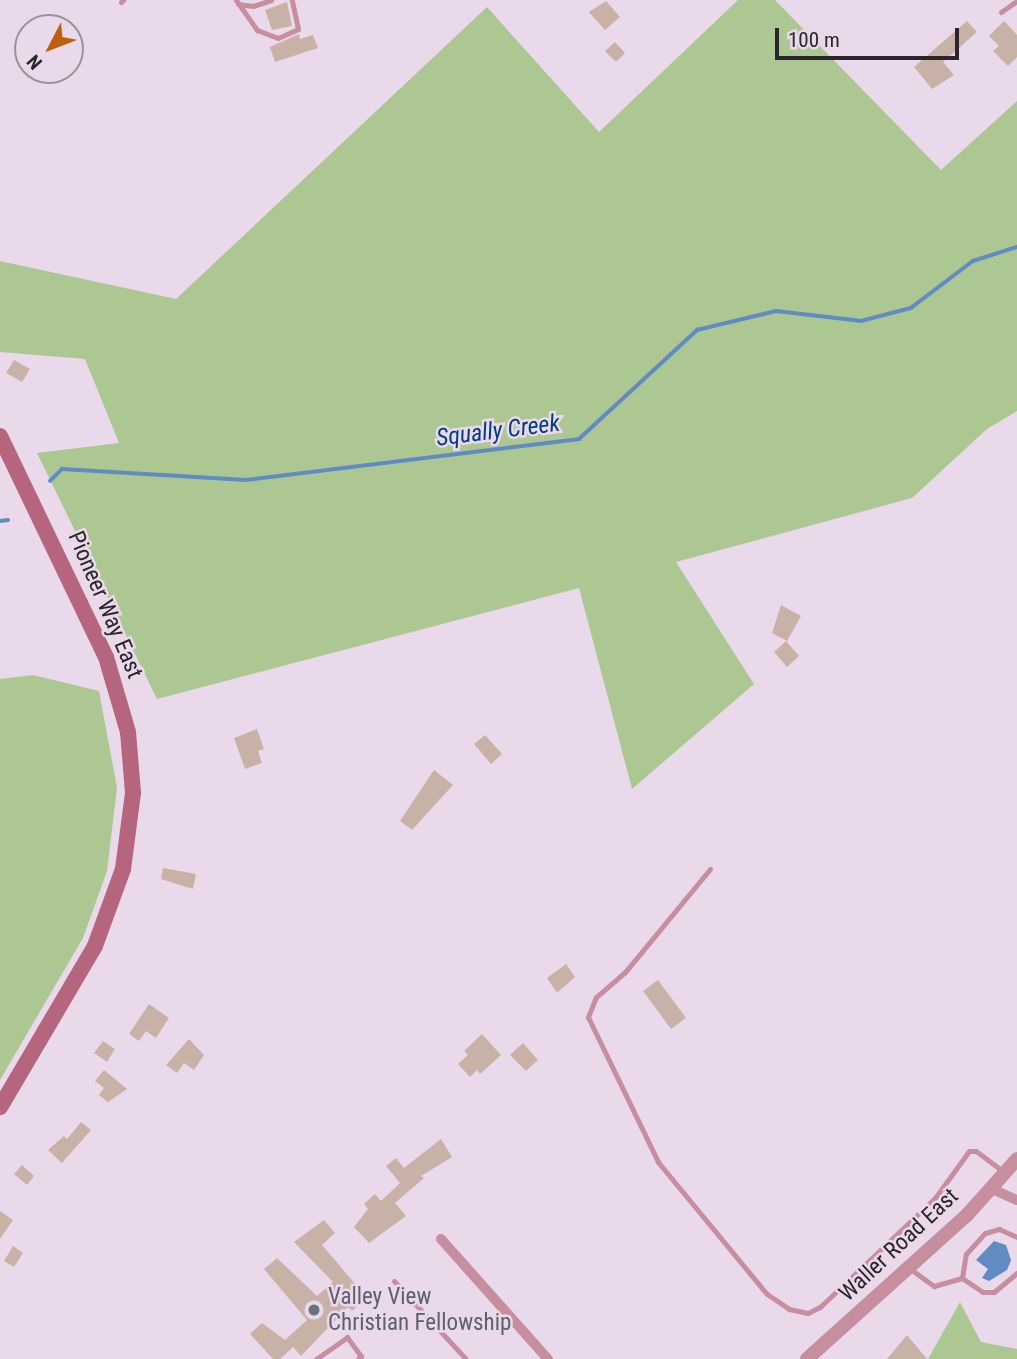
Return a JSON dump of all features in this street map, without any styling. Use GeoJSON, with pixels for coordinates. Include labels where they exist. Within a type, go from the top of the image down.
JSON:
{"type":"FeatureCollection","features":[{"type":"Feature","properties":{"kind":"main road","name":"Pioneer Way East"},"geometry":{"type":"LineString","coordinates":[[0,436],[106,657],[128,732],[133,793],[123,869],[95,946],[0,1107]]}},
{"type":"Feature","properties":{"kind":"street","name":"Waller Road East"},"geometry":{"type":"LineString","coordinates":[[814,1357],[992,1189],[1017,1159]]}},
{"type":"Feature","properties":{"kind":"street"},"geometry":{"type":"LineString","coordinates":[[992,1189],[1017,1200]]}},
{"type":"Feature","properties":{"kind":"street"},"geometry":{"type":"LineString","coordinates":[[440,1239],[548,1359]]}},
{"type":"Feature","properties":{"kind":"lane"},"geometry":{"type":"LineString","coordinates":[[237,2],[253,6],[271,0]]}},
{"type":"Feature","properties":{"kind":"lane"},"geometry":{"type":"LineString","coordinates":[[237,2],[257,30],[278,38],[298,29],[292,0]]}},
{"type":"Feature","properties":{"kind":"lane"},"geometry":{"type":"LineString","coordinates":[[1001,12],[1017,1]]}},
{"type":"Feature","properties":{"kind":"lane"},"geometry":{"type":"LineString","coordinates":[[710,869],[625,972],[589,1006],[588,1017],[658,1163],[767,1294],[789,1309],[808,1312],[820,1307],[935,1198],[969,1152],[976,1151],[1006,1172]]}},
{"type":"Feature","properties":{"kind":"lane"},"geometry":{"type":"LineString","coordinates":[[962,1278],[966,1254],[985,1233],[999,1229],[1017,1237]]}},
{"type":"Feature","properties":{"kind":"lane"},"geometry":{"type":"LineString","coordinates":[[909,1268],[934,1286],[962,1278]]}},
{"type":"Feature","properties":{"kind":"lane"},"geometry":{"type":"LineString","coordinates":[[962,1278],[982,1292],[994,1292],[1017,1273]]}},
{"type":"Feature","properties":{"kind":"lane"},"geometry":{"type":"LineString","coordinates":[[394,1281],[466,1359]]}},
{"type":"Feature","properties":{"kind":"lane"},"geometry":{"type":"LineString","coordinates":[[316,1359],[347,1337],[361,1356],[358,1359]]}},
{"type":"Feature","properties":{"kind":"green space"},"geometry":{"type":"Polygon","coordinates":[[[738,0],[775,0],[941,170],[1017,101],[1017,411],[987,429],[912,498],[676,562],[754,684],[632,789],[579,588],[157,699],[37,453],[119,443],[85,359],[0,352],[0,261],[176,299],[487,7],[599,132],[738,0]]]}},
{"type":"Feature","properties":{"kind":"green space"},"geometry":{"type":"Polygon","coordinates":[[[33,675],[99,691],[117,788],[107,871],[83,938],[0,1080],[0,679],[33,675]]]}},
{"type":"Feature","properties":{"kind":"green space"},"geometry":{"type":"Polygon","coordinates":[[[960,1302],[981,1342],[1017,1349],[1017,1359],[928,1359],[960,1302]]]}},
{"type":"Feature","properties":{"kind":"water"},"geometry":{"type":"Polygon","coordinates":[[[994,1241],[1006,1245],[1011,1260],[1007,1270],[989,1281],[982,1278],[988,1269],[976,1260],[994,1241]]]}},
{"type":"Feature","properties":{"kind":"building"},"geometry":{"type":"Polygon","coordinates":[[[606,1],[620,17],[605,30],[589,12],[606,1]]]}},
{"type":"Feature","properties":{"kind":"building"},"geometry":{"type":"Polygon","coordinates":[[[287,2],[292,26],[272,30],[265,10],[287,2]]]}},
{"type":"Feature","properties":{"kind":"building"},"geometry":{"type":"Polygon","coordinates":[[[967,21],[977,32],[943,62],[954,75],[932,89],[914,67],[967,21]]]}},
{"type":"Feature","properties":{"kind":"building"},"geometry":{"type":"Polygon","coordinates":[[[1004,21],[1017,35],[1017,57],[1008,66],[993,51],[999,46],[989,36],[1004,21]]]}},
{"type":"Feature","properties":{"kind":"building"},"geometry":{"type":"Polygon","coordinates":[[[299,34],[300,39],[313,35],[318,48],[275,62],[270,47],[299,34]]]}},
{"type":"Feature","properties":{"kind":"building"},"geometry":{"type":"Polygon","coordinates":[[[615,42],[625,53],[616,62],[605,51],[615,42]]]}},
{"type":"Feature","properties":{"kind":"building"},"geometry":{"type":"Polygon","coordinates":[[[14,360],[30,369],[22,382],[6,373],[14,360]]]}},
{"type":"Feature","properties":{"kind":"building"},"geometry":{"type":"Polygon","coordinates":[[[781,605],[801,616],[787,641],[772,633],[781,605]]]}},
{"type":"Feature","properties":{"kind":"building"},"geometry":{"type":"Polygon","coordinates":[[[786,641],[799,656],[787,667],[774,652],[786,641]]]}},
{"type":"Feature","properties":{"kind":"building"},"geometry":{"type":"Polygon","coordinates":[[[257,729],[264,749],[258,751],[262,763],[245,769],[234,738],[257,729]]]}},
{"type":"Feature","properties":{"kind":"building"},"geometry":{"type":"Polygon","coordinates":[[[485,735],[502,754],[491,764],[474,744],[485,735]]]}},
{"type":"Feature","properties":{"kind":"building"},"geometry":{"type":"Polygon","coordinates":[[[434,770],[453,785],[412,830],[400,821],[434,770]]]}},
{"type":"Feature","properties":{"kind":"building"},"geometry":{"type":"Polygon","coordinates":[[[163,868],[196,874],[193,889],[161,879],[163,868]]]}},
{"type":"Feature","properties":{"kind":"building"},"geometry":{"type":"Polygon","coordinates":[[[566,964],[575,977],[557,993],[547,978],[566,964]]]}},
{"type":"Feature","properties":{"kind":"building"},"geometry":{"type":"Polygon","coordinates":[[[658,980],[686,1018],[671,1029],[643,991],[658,980]]]}},
{"type":"Feature","properties":{"kind":"building"},"geometry":{"type":"Polygon","coordinates":[[[149,1004],[169,1018],[156,1038],[146,1031],[139,1041],[129,1034],[149,1004]]]}},
{"type":"Feature","properties":{"kind":"building"},"geometry":{"type":"Polygon","coordinates":[[[482,1034],[501,1055],[480,1074],[477,1070],[470,1077],[458,1064],[468,1055],[464,1051],[482,1034]]]}},
{"type":"Feature","properties":{"kind":"building"},"geometry":{"type":"Polygon","coordinates":[[[189,1039],[204,1055],[194,1070],[184,1063],[177,1073],[166,1065],[189,1039]]]}},
{"type":"Feature","properties":{"kind":"building"},"geometry":{"type":"Polygon","coordinates":[[[103,1041],[115,1049],[107,1062],[94,1053],[103,1041]]]}},
{"type":"Feature","properties":{"kind":"building"},"geometry":{"type":"Polygon","coordinates":[[[523,1043],[538,1060],[526,1071],[510,1055],[523,1043]]]}},
{"type":"Feature","properties":{"kind":"building"},"geometry":{"type":"Polygon","coordinates":[[[104,1070],[127,1089],[108,1102],[99,1095],[104,1088],[95,1081],[104,1070]]]}},
{"type":"Feature","properties":{"kind":"building"},"geometry":{"type":"Polygon","coordinates":[[[81,1122],[91,1130],[62,1163],[48,1150],[64,1136],[67,1139],[81,1122]]]}},
{"type":"Feature","properties":{"kind":"building"},"geometry":{"type":"Polygon","coordinates":[[[441,1139],[452,1157],[421,1176],[424,1178],[395,1203],[406,1216],[369,1243],[354,1227],[368,1209],[364,1204],[375,1194],[381,1201],[400,1183],[386,1166],[396,1158],[404,1168],[441,1139]]]}},
{"type":"Feature","properties":{"kind":"building"},"geometry":{"type":"Polygon","coordinates":[[[22,1165],[34,1176],[27,1185],[14,1174],[22,1165]]]}},
{"type":"Feature","properties":{"kind":"building"},"geometry":{"type":"Polygon","coordinates":[[[0,1211],[13,1220],[0,1239],[0,1211]]]}},
{"type":"Feature","properties":{"kind":"building"},"geometry":{"type":"Polygon","coordinates":[[[324,1220],[335,1233],[322,1245],[363,1293],[358,1297],[362,1302],[352,1311],[348,1307],[301,1356],[293,1347],[280,1359],[273,1359],[250,1334],[262,1323],[285,1340],[307,1320],[264,1269],[277,1258],[317,1296],[333,1282],[294,1242],[324,1220]]]}},
{"type":"Feature","properties":{"kind":"building"},"geometry":{"type":"Polygon","coordinates":[[[13,1246],[23,1253],[14,1267],[4,1261],[13,1246]]]}},
{"type":"Feature","properties":{"kind":"building"},"geometry":{"type":"Polygon","coordinates":[[[907,1335],[927,1359],[887,1359],[907,1335]]]}},
{"type":"Feature","properties":{"kind":"waterway","name":"Squally Creek"},"geometry":{"type":"LineString","coordinates":[[50,481],[62,469],[246,480],[579,439],[697,330],[776,311],[861,321],[911,308],[973,261],[1017,247]]}},
{"type":"Feature","properties":{"kind":"waterway","name":"Squally Creek"},"geometry":{"type":"LineString","coordinates":[[0,521],[8,520]]}},
{"type":"Feature","properties":{"kind":"place","name":"Valley View Christian Fellowship"},"geometry":{"type":"Point","coordinates":[314,1310]}}]}
